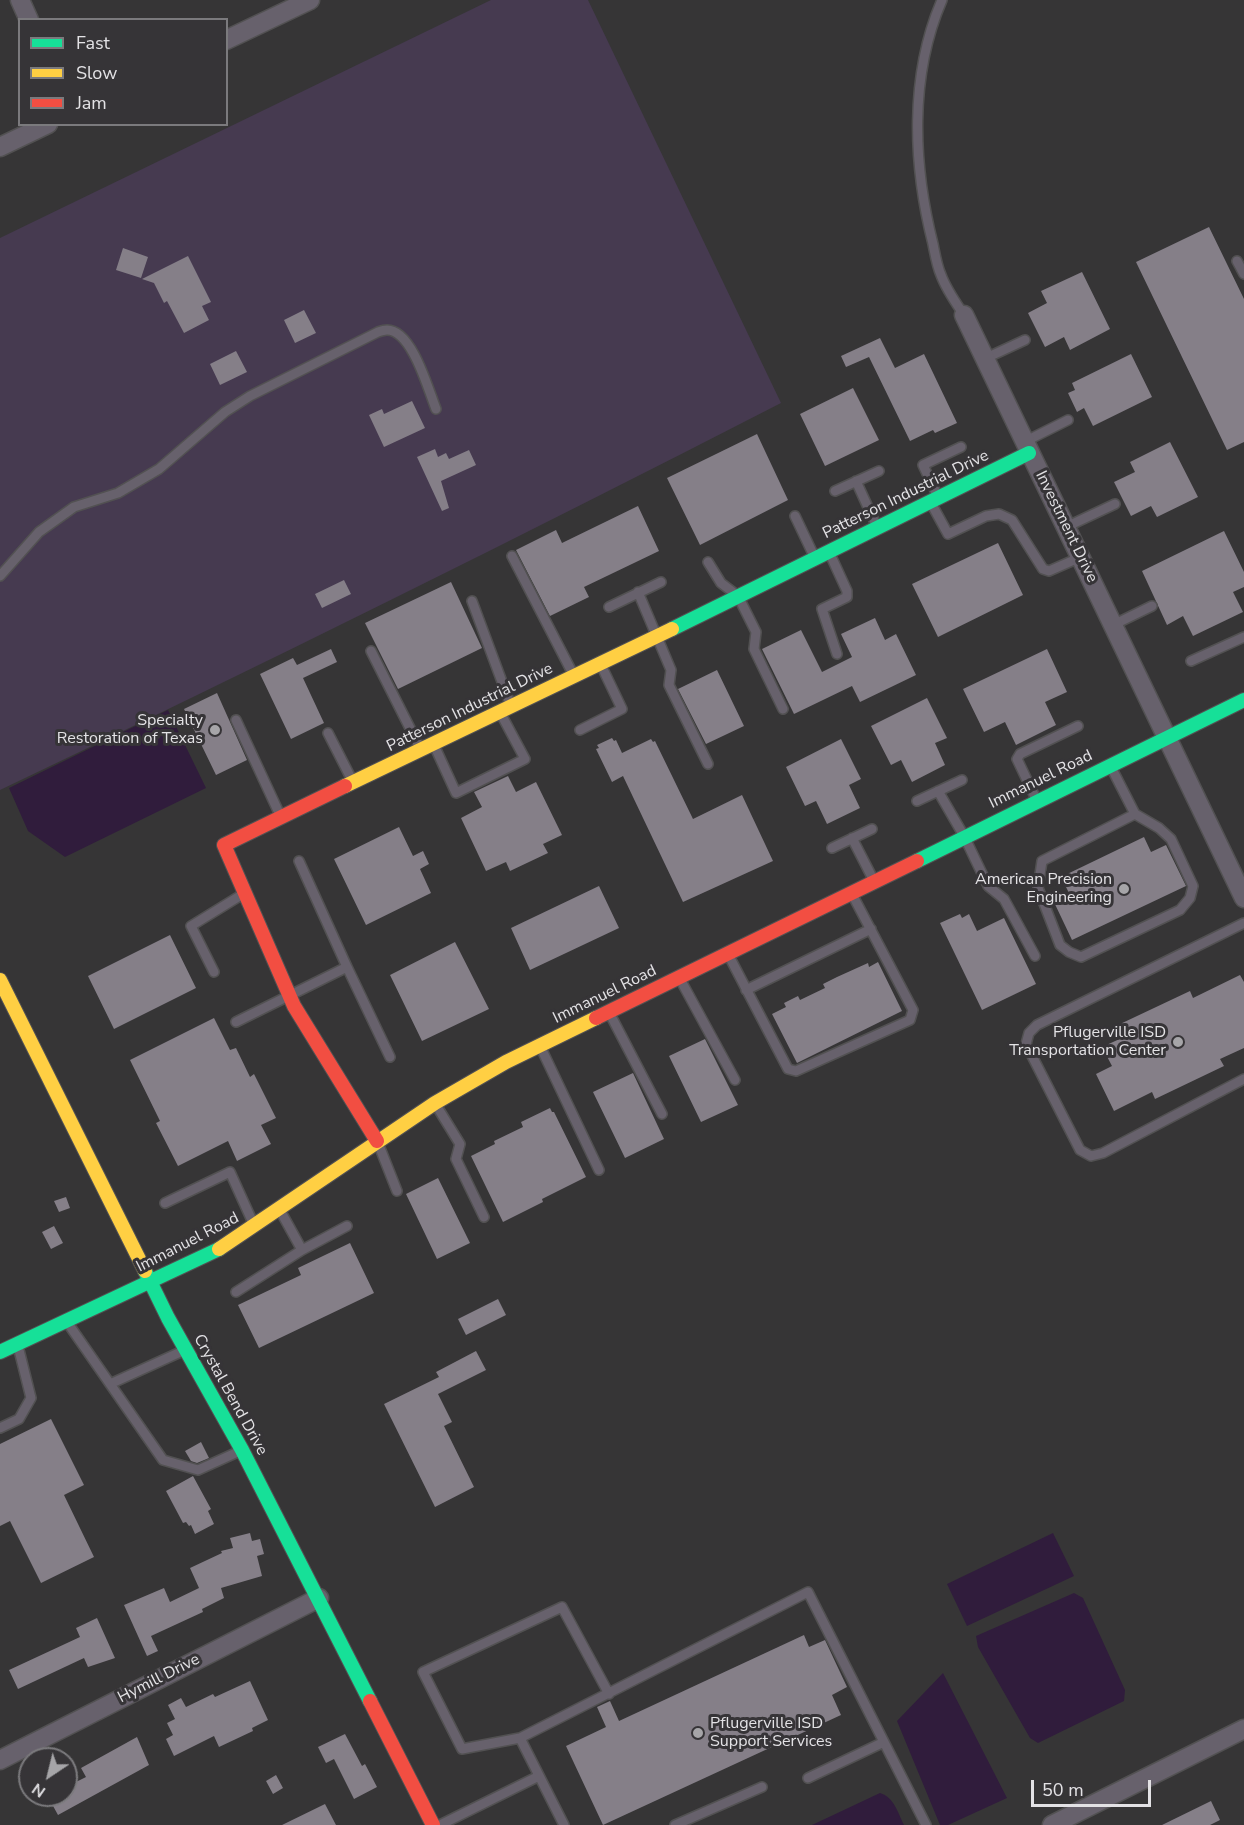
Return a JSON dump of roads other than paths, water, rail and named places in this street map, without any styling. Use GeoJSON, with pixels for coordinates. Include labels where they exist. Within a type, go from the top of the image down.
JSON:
{"type":"FeatureCollection","features":[{"type":"Feature","properties":{"kind":"street"},"geometry":{"type":"LineString","coordinates":[[20,0],[28,18]]}},
{"type":"Feature","properties":{"kind":"street"},"geometry":{"type":"LineString","coordinates":[[228,39],[310,0]]}},
{"type":"Feature","properties":{"kind":"street"},"geometry":{"type":"LineString","coordinates":[[0,147],[44,126]]}},
{"type":"Feature","properties":{"kind":"street","name":"Investment Drive"},"geometry":{"type":"LineString","coordinates":[[964,315],[1244,898]]}},
{"type":"Feature","properties":{"kind":"street","name":"Patterson Industrial Drive"},"geometry":{"type":"LineString","coordinates":[[377,1141],[290,996],[224,845],[815,558],[934,499],[1026,448]]}},
{"type":"Feature","properties":{"kind":"street","name":"Immanuel Road"},"geometry":{"type":"LineString","coordinates":[[0,1352],[219,1249],[255,1227],[435,1103],[506,1062],[1244,700]]}},
{"type":"Feature","properties":{"kind":"street","name":"Crystal Bend Drive"},"geometry":{"type":"LineString","coordinates":[[0,980],[150,1282],[242,1450],[433,1825]]}},
{"type":"Feature","properties":{"kind":"street","name":"Hymill Drive"},"geometry":{"type":"LineString","coordinates":[[0,1760],[319,1598]]}},
{"type":"Feature","properties":{"kind":"street"},"geometry":{"type":"LineString","coordinates":[[1052,1825],[1244,1729]]}},
{"type":"Feature","properties":{"kind":"lane"},"geometry":{"type":"LineString","coordinates":[[942,0],[933,22],[920,83],[918,147],[924,209],[941,276],[964,315]]}},
{"type":"Feature","properties":{"kind":"lane"},"geometry":{"type":"LineString","coordinates":[[1237,261],[1244,274]]}},
{"type":"Feature","properties":{"kind":"lane"},"geometry":{"type":"LineString","coordinates":[[0,576],[39,531],[74,507],[118,493],[159,469],[225,412],[250,396],[378,332],[388,330],[398,333],[409,343],[436,409]]}},
{"type":"Feature","properties":{"kind":"lane"},"geometry":{"type":"LineString","coordinates":[[984,359],[1025,340]]}},
{"type":"Feature","properties":{"kind":"lane"},"geometry":{"type":"LineString","coordinates":[[1026,448],[1068,420]]}},
{"type":"Feature","properties":{"kind":"lane"},"geometry":{"type":"LineString","coordinates":[[961,447],[923,465],[948,534],[986,516],[999,514],[1012,519],[1043,569],[1049,571],[1081,557]]}},
{"type":"Feature","properties":{"kind":"lane"},"geometry":{"type":"LineString","coordinates":[[835,491],[879,471]]}},
{"type":"Feature","properties":{"kind":"lane"},"geometry":{"type":"LineString","coordinates":[[856,481],[877,527]]}},
{"type":"Feature","properties":{"kind":"lane"},"geometry":{"type":"LineString","coordinates":[[1066,527],[1115,504]]}},
{"type":"Feature","properties":{"kind":"lane"},"geometry":{"type":"LineString","coordinates":[[795,516],[815,558]]}},
{"type":"Feature","properties":{"kind":"lane"},"geometry":{"type":"LineString","coordinates":[[829,551],[847,591],[847,597],[822,609],[837,654]]}},
{"type":"Feature","properties":{"kind":"lane"},"geometry":{"type":"LineString","coordinates":[[512,556],[574,676]]}},
{"type":"Feature","properties":{"kind":"lane"},"geometry":{"type":"LineString","coordinates":[[708,562],[721,583],[738,596],[756,632],[754,649],[783,709]]}},
{"type":"Feature","properties":{"kind":"lane"},"geometry":{"type":"LineString","coordinates":[[609,607],[661,582]]}},
{"type":"Feature","properties":{"kind":"lane"},"geometry":{"type":"LineString","coordinates":[[639,592],[671,670],[669,685],[708,764]]}},
{"type":"Feature","properties":{"kind":"lane"},"geometry":{"type":"LineString","coordinates":[[371,651],[456,793],[525,759],[506,709],[472,601]]}},
{"type":"Feature","properties":{"kind":"lane"},"geometry":{"type":"LineString","coordinates":[[1113,625],[1152,606]]}},
{"type":"Feature","properties":{"kind":"lane"},"geometry":{"type":"LineString","coordinates":[[1191,661],[1244,637]]}},
{"type":"Feature","properties":{"kind":"lane"},"geometry":{"type":"LineString","coordinates":[[580,730],[622,709],[600,663]]}},
{"type":"Feature","properties":{"kind":"lane"},"geometry":{"type":"LineString","coordinates":[[236,720],[282,817]]}},
{"type":"Feature","properties":{"kind":"lane"},"geometry":{"type":"LineString","coordinates":[[1037,800],[1017,759],[1020,754],[1078,726]]}},
{"type":"Feature","properties":{"kind":"lane"},"geometry":{"type":"LineString","coordinates":[[328,733],[353,783]]}},
{"type":"Feature","properties":{"kind":"lane"},"geometry":{"type":"LineString","coordinates":[[1110,765],[1135,814],[1159,828],[1171,839],[1193,886],[1191,898],[1180,910],[1081,957],[1069,952],[1060,945],[1038,888],[1042,861],[1135,814]]}},
{"type":"Feature","properties":{"kind":"lane"},"geometry":{"type":"LineString","coordinates":[[918,801],[962,780]]}},
{"type":"Feature","properties":{"kind":"lane"},"geometry":{"type":"LineString","coordinates":[[938,791],[964,836],[988,886],[1004,899],[1035,956]]}},
{"type":"Feature","properties":{"kind":"lane"},"geometry":{"type":"LineString","coordinates":[[832,848],[872,829]]}},
{"type":"Feature","properties":{"kind":"lane"},"geometry":{"type":"LineString","coordinates":[[852,838],[874,880]]}},
{"type":"Feature","properties":{"kind":"lane"},"geometry":{"type":"LineString","coordinates":[[299,861],[346,967],[390,1057]]}},
{"type":"Feature","properties":{"kind":"lane"},"geometry":{"type":"LineString","coordinates":[[214,972],[191,926],[244,892]]}},
{"type":"Feature","properties":{"kind":"lane"},"geometry":{"type":"LineString","coordinates":[[727,953],[788,1069],[796,1071],[910,1020],[913,1010],[851,892]]}},
{"type":"Feature","properties":{"kind":"lane"},"geometry":{"type":"LineString","coordinates":[[1244,923],[1037,1025],[1029,1033],[1026,1044],[1080,1150],[1091,1156],[1103,1153],[1244,1079]]}},
{"type":"Feature","properties":{"kind":"lane"},"geometry":{"type":"LineString","coordinates":[[746,990],[871,929]]}},
{"type":"Feature","properties":{"kind":"lane"},"geometry":{"type":"LineString","coordinates":[[236,1022],[346,967]]}},
{"type":"Feature","properties":{"kind":"lane"},"geometry":{"type":"LineString","coordinates":[[679,977],[735,1080]]}},
{"type":"Feature","properties":{"kind":"lane"},"geometry":{"type":"LineString","coordinates":[[609,1011],[662,1114]]}},
{"type":"Feature","properties":{"kind":"lane"},"geometry":{"type":"LineString","coordinates":[[540,1046],[599,1170]]}},
{"type":"Feature","properties":{"kind":"lane"},"geometry":{"type":"LineString","coordinates":[[435,1103],[460,1144],[456,1159],[483,1216]]}},
{"type":"Feature","properties":{"kind":"lane"},"geometry":{"type":"LineString","coordinates":[[377,1141],[397,1191]]}},
{"type":"Feature","properties":{"kind":"lane"},"geometry":{"type":"LineString","coordinates":[[165,1203],[230,1172],[255,1227]]}},
{"type":"Feature","properties":{"kind":"lane"},"geometry":{"type":"LineString","coordinates":[[280,1209],[302,1250]]}},
{"type":"Feature","properties":{"kind":"lane"},"geometry":{"type":"LineString","coordinates":[[236,1292],[302,1250],[346,1226]]}},
{"type":"Feature","properties":{"kind":"lane"},"geometry":{"type":"LineString","coordinates":[[67,1321],[163,1460],[198,1470],[242,1450]]}},
{"type":"Feature","properties":{"kind":"lane"},"geometry":{"type":"LineString","coordinates":[[0,1428],[19,1419],[31,1398],[18,1344]]}},
{"type":"Feature","properties":{"kind":"lane"},"geometry":{"type":"LineString","coordinates":[[110,1384],[186,1350]]}},
{"type":"Feature","properties":{"kind":"lane"},"geometry":{"type":"LineString","coordinates":[[609,1694],[562,1607],[423,1672],[462,1749],[520,1738],[609,1694],[808,1592],[926,1825]]}},
{"type":"Feature","properties":{"kind":"lane"},"geometry":{"type":"LineString","coordinates":[[520,1738],[564,1825]]}},
{"type":"Feature","properties":{"kind":"lane"},"geometry":{"type":"LineString","coordinates":[[808,1778],[884,1742]]}},
{"type":"Feature","properties":{"kind":"lane"},"geometry":{"type":"LineString","coordinates":[[440,1825],[539,1776]]}},
{"type":"Feature","properties":{"kind":"lane"},"geometry":{"type":"LineString","coordinates":[[675,1825],[762,1787]]}},
{"type":"Feature","properties":{"kind":"place","name":"Specialty Restoration of Texas"},"geometry":{"type":"Point","coordinates":[215,730]}},
{"type":"Feature","properties":{"kind":"place","name":"American Precision Engineering"},"geometry":{"type":"Point","coordinates":[1124,889]}},
{"type":"Feature","properties":{"kind":"place","name":"Pflugerville ISD Transportation Center"},"geometry":{"type":"Point","coordinates":[1178,1042]}},
{"type":"Feature","properties":{"kind":"place","name":"Pflugerville ISD Support Services"},"geometry":{"type":"Point","coordinates":[698,1733]}}]}
